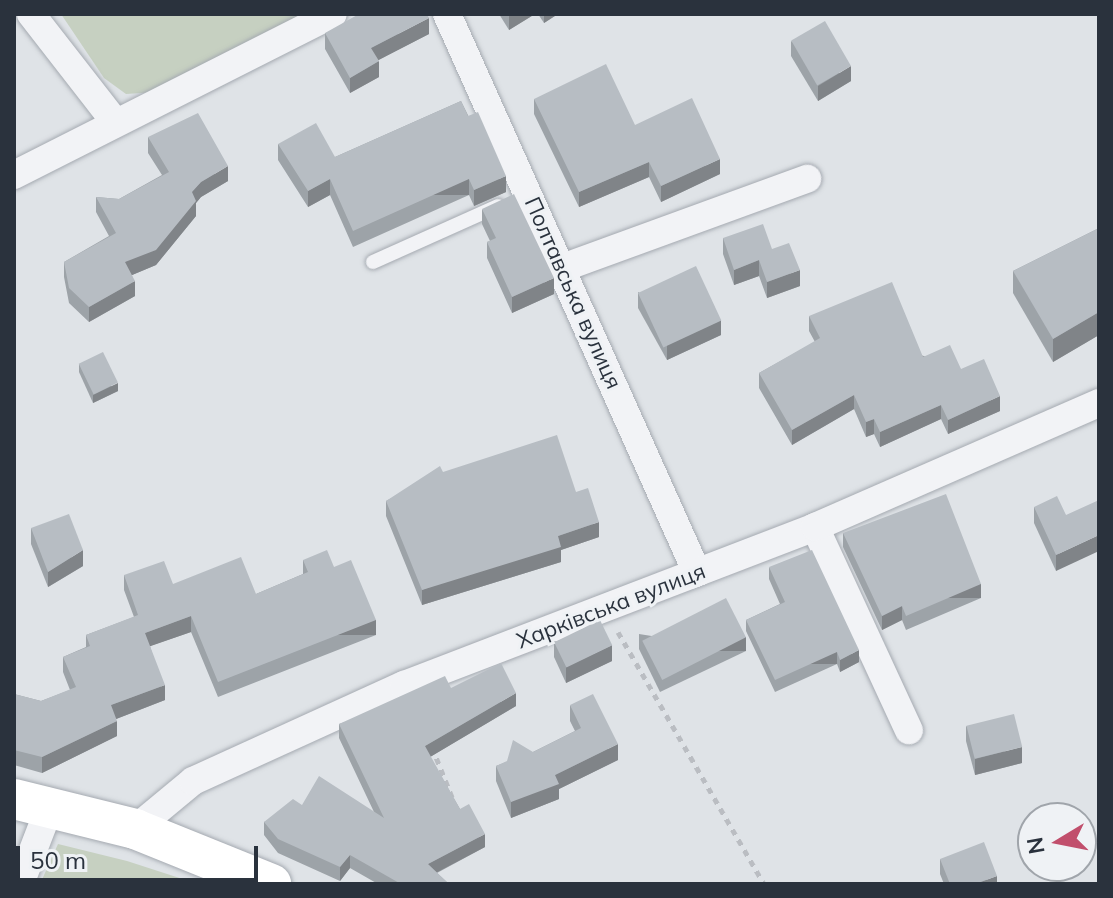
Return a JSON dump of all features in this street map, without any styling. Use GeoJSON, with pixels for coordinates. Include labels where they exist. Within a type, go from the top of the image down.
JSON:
{"type":"FeatureCollection","features":[{"type":"Feature","properties":{"kind":"street"},"geometry":{"type":"LineString","coordinates":[[31,14],[115,122]]}},
{"type":"Feature","properties":{"kind":"street"},"geometry":{"type":"LineString","coordinates":[[14,175],[333,14]]}},
{"type":"Feature","properties":{"kind":"street","name":"Полтавська вулиця"},"geometry":{"type":"LineString","coordinates":[[447,14],[697,573]]}},
{"type":"Feature","properties":{"kind":"street"},"geometry":{"type":"LineString","coordinates":[[562,268],[807,179]]}},
{"type":"Feature","properties":{"kind":"street","name":"Харківська вулиця"},"geometry":{"type":"LineString","coordinates":[[135,829],[193,781],[404,685],[815,527],[1099,403]]}},
{"type":"Feature","properties":{"kind":"street"},"geometry":{"type":"LineString","coordinates":[[815,527],[909,730]]}},
{"type":"Feature","properties":{"kind":"street"},"geometry":{"type":"LineString","coordinates":[[20,878],[31,804],[135,829],[271,884]]}},
{"type":"Feature","properties":{"kind":"lane"},"geometry":{"type":"LineString","coordinates":[[373,262],[528,193]]}},
{"type":"Feature","properties":{"kind":"path"},"geometry":{"type":"LineString","coordinates":[[604,609],[764,884]]}},
{"type":"Feature","properties":{"kind":"path"},"geometry":{"type":"LineString","coordinates":[[430,742],[455,810]]}},
{"type":"Feature","properties":{"kind":"green space"},"geometry":{"type":"Polygon","coordinates":[[[61,14],[314,14],[156,92],[126,94],[104,78],[61,14]]]}},
{"type":"Feature","properties":{"kind":"green space"},"geometry":{"type":"Polygon","coordinates":[[[58,844],[127,861],[198,884],[40,884],[58,844]]]}},
{"type":"Feature","properties":{"kind":"building"},"geometry":{"type":"Polygon","coordinates":[[[359,14],[427,14],[429,18],[371,48],[379,61],[350,78],[325,33],[359,14]]]}},
{"type":"Feature","properties":{"kind":"building"},"geometry":{"type":"Polygon","coordinates":[[[825,21],[851,66],[817,86],[791,40],[825,21]]]}},
{"type":"Feature","properties":{"kind":"building"},"geometry":{"type":"Polygon","coordinates":[[[606,64],[635,125],[692,98],[720,159],[661,186],[649,162],[579,192],[534,99],[606,64]]]}},
{"type":"Feature","properties":{"kind":"building"},"geometry":{"type":"Polygon","coordinates":[[[461,101],[468,116],[478,112],[506,176],[474,190],[469,179],[353,231],[330,179],[308,191],[278,144],[316,123],[335,157],[461,101]]]}},
{"type":"Feature","properties":{"kind":"building"},"geometry":{"type":"Polygon","coordinates":[[[198,113],[228,166],[201,182],[192,192],[196,201],[156,250],[125,262],[135,281],[89,307],[69,288],[64,262],[116,233],[96,197],[119,199],[169,172],[148,137],[198,113]]]}},
{"type":"Feature","properties":{"kind":"building"},"geometry":{"type":"Polygon","coordinates":[[[514,194],[554,278],[512,297],[487,242],[496,238],[482,209],[514,194]]]}},
{"type":"Feature","properties":{"kind":"building"},"geometry":{"type":"Polygon","coordinates":[[[763,224],[772,249],[789,243],[800,270],[767,282],[759,260],[734,270],[723,238],[763,224]]]}},
{"type":"Feature","properties":{"kind":"building"},"geometry":{"type":"Polygon","coordinates":[[[1099,228],[1099,312],[1053,339],[1013,271],[1099,228]]]}},
{"type":"Feature","properties":{"kind":"building"},"geometry":{"type":"Polygon","coordinates":[[[696,266],[721,320],[663,347],[638,293],[696,266]]]}},
{"type":"Feature","properties":{"kind":"building"},"geometry":{"type":"Polygon","coordinates":[[[892,282],[923,357],[950,345],[961,369],[984,359],[1000,396],[948,420],[941,405],[880,432],[874,419],[866,422],[854,395],[792,430],[759,373],[820,338],[809,316],[892,282]]]}},
{"type":"Feature","properties":{"kind":"building"},"geometry":{"type":"Polygon","coordinates":[[[103,352],[118,383],[94,394],[79,364],[103,352]]]}},
{"type":"Feature","properties":{"kind":"building"},"geometry":{"type":"Polygon","coordinates":[[[557,435],[576,492],[588,488],[599,522],[558,536],[561,547],[422,590],[386,501],[440,466],[443,472],[557,435]]]}},
{"type":"Feature","properties":{"kind":"building"},"geometry":{"type":"Polygon","coordinates":[[[946,494],[981,584],[906,616],[902,606],[882,616],[843,533],[946,494]]]}},
{"type":"Feature","properties":{"kind":"building"},"geometry":{"type":"Polygon","coordinates":[[[1057,496],[1066,515],[1099,500],[1099,535],[1056,555],[1034,507],[1057,496]]]}},
{"type":"Feature","properties":{"kind":"building"},"geometry":{"type":"Polygon","coordinates":[[[69,514],[83,550],[48,572],[31,528],[69,514]]]}},
{"type":"Feature","properties":{"kind":"building"},"geometry":{"type":"Polygon","coordinates":[[[327,550],[334,567],[351,560],[376,620],[218,682],[191,616],[145,633],[165,685],[111,705],[117,721],[42,757],[14,750],[14,694],[41,701],[76,687],[63,657],[90,646],[86,635],[138,615],[124,575],[164,561],[173,584],[241,557],[256,594],[308,572],[303,560],[327,550]]]}},
{"type":"Feature","properties":{"kind":"building"},"geometry":{"type":"Polygon","coordinates":[[[812,550],[859,650],[840,660],[837,652],[775,680],[746,620],[785,602],[769,567],[812,550]]]}},
{"type":"Feature","properties":{"kind":"building"},"geometry":{"type":"Polygon","coordinates":[[[726,598],[746,637],[662,680],[642,641],[726,598]]]}},
{"type":"Feature","properties":{"kind":"building"},"geometry":{"type":"Polygon","coordinates":[[[600,620],[612,645],[566,668],[554,642],[600,620]]]}},
{"type":"Feature","properties":{"kind":"building"},"geometry":{"type":"Polygon","coordinates":[[[501,663],[516,693],[425,746],[460,809],[469,804],[485,834],[428,864],[449,884],[401,884],[350,855],[340,867],[278,839],[264,822],[293,799],[302,805],[319,776],[384,818],[339,724],[445,676],[451,688],[501,663]]]}},
{"type":"Feature","properties":{"kind":"building"},"geometry":{"type":"Polygon","coordinates":[[[593,694],[618,744],[555,775],[559,784],[511,802],[496,766],[507,761],[513,740],[533,752],[581,728],[570,705],[593,694]]]}},
{"type":"Feature","properties":{"kind":"building"},"geometry":{"type":"Polygon","coordinates":[[[1014,714],[1022,747],[975,759],[966,726],[1014,714]]]}},
{"type":"Feature","properties":{"kind":"building"},"geometry":{"type":"Polygon","coordinates":[[[984,842],[997,876],[975,884],[950,884],[940,859],[984,842]]]}}]}
